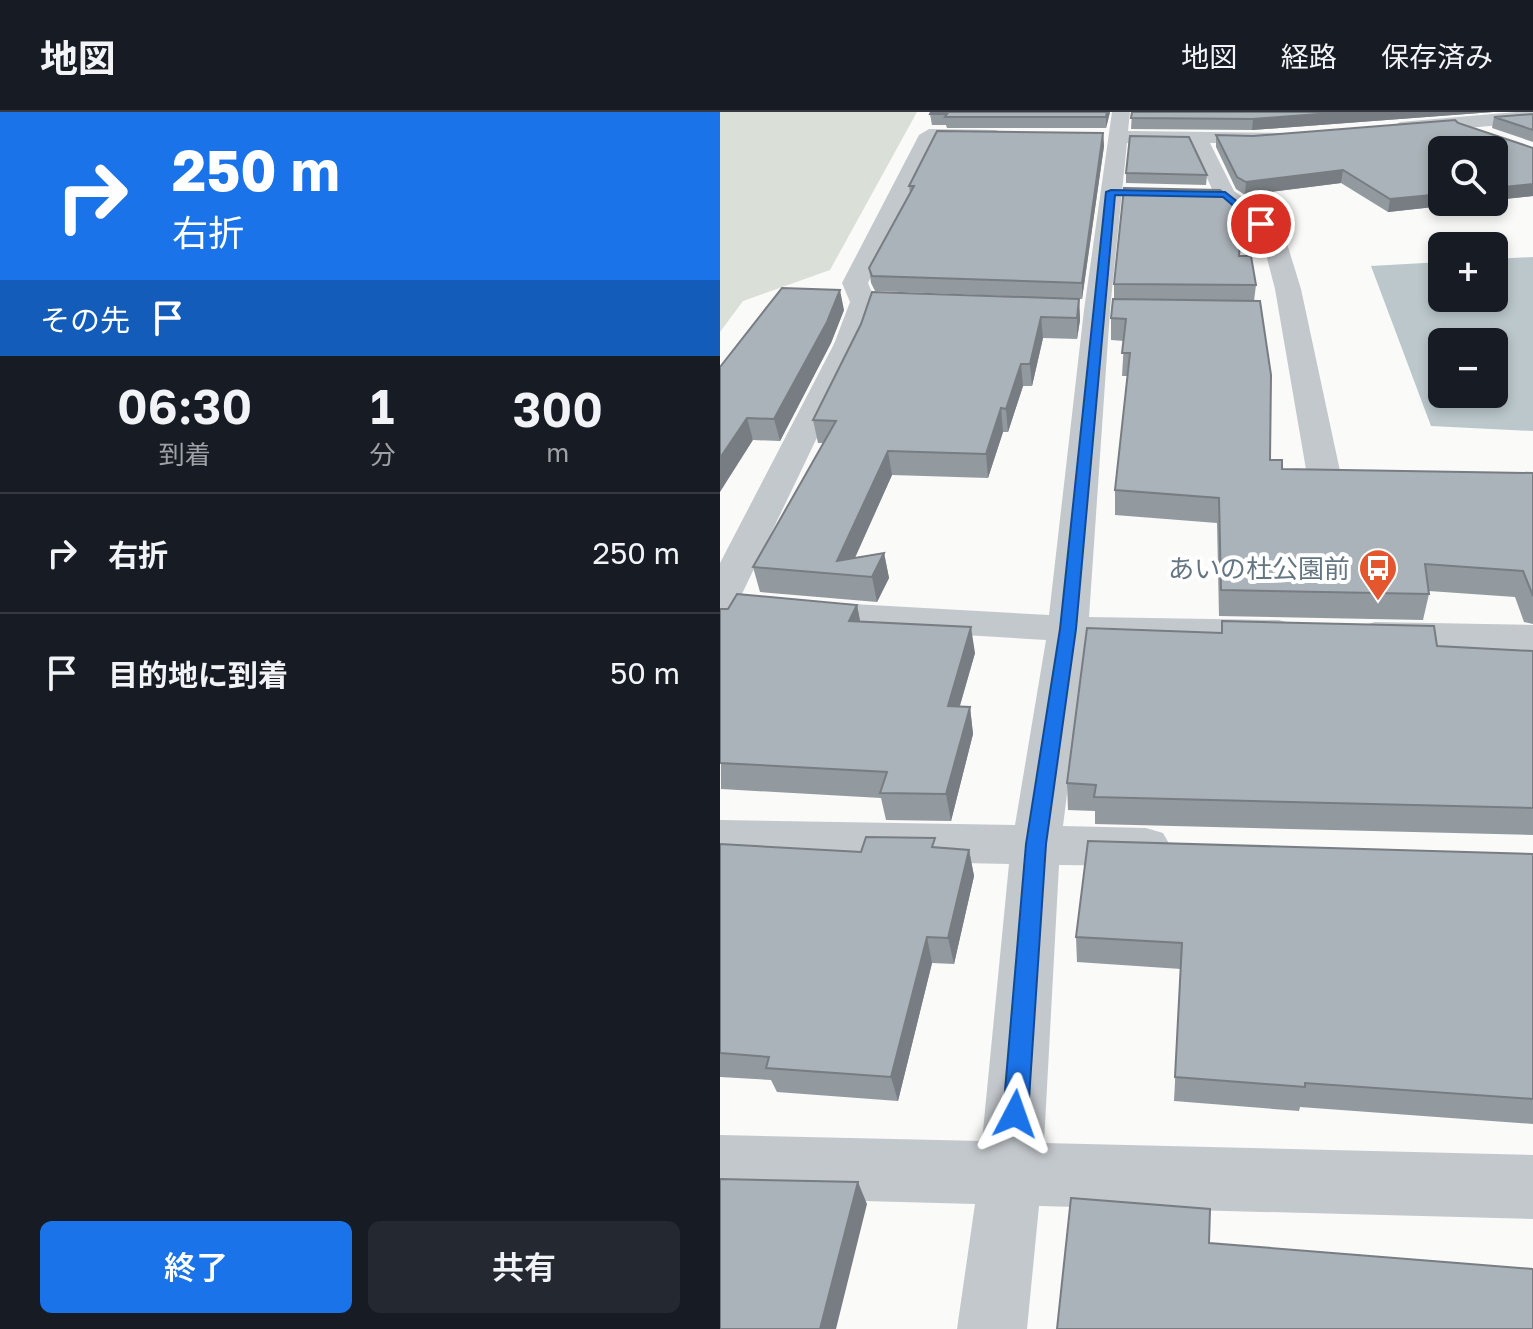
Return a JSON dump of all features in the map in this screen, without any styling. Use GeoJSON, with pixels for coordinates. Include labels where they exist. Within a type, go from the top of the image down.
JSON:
{"type":"FeatureCollection","features":[{"type":"Feature","properties":{"kind":"street"},"geometry":{"type":"LineString","coordinates":[[977,135],[988,112]]}},
{"type":"Feature","properties":{"kind":"street"},"geometry":{"type":"LineString","coordinates":[[1417,112],[1487,136]]}},
{"type":"Feature","properties":{"kind":"street"},"geometry":{"type":"LineString","coordinates":[[1385,129],[1533,114]]}},
{"type":"Feature","properties":{"kind":"street"},"geometry":{"type":"LineString","coordinates":[[992,1329],[1011,1173],[1036,844],[1068,629],[1097,310],[1125,193],[1113,128],[1198,138],[1297,135]]}},
{"type":"Feature","properties":{"kind":"street"},"geometry":{"type":"LineString","coordinates":[[1008,136],[929,135],[855,283],[879,302],[848,344],[739,605],[825,616],[1068,629],[1533,638]]}},
{"type":"Feature","properties":{"kind":"street"},"geometry":{"type":"LineString","coordinates":[[1198,138],[1225,195],[1248,211],[1273,237],[1288,289],[1275,311],[1325,481],[1399,483]]}},
{"type":"Feature","properties":{"kind":"street"},"geometry":{"type":"LineString","coordinates":[[1196,194],[1225,195]]}},
{"type":"Feature","properties":{"kind":"street"},"geometry":{"type":"LineString","coordinates":[[1066,309],[1127,310]]}},
{"type":"Feature","properties":{"kind":"street"},"geometry":{"type":"LineString","coordinates":[[720,839],[1191,848]]}},
{"type":"Feature","properties":{"kind":"street"},"geometry":{"type":"LineString","coordinates":[[720,1166],[1533,1187]]}},
{"type":"Feature","properties":{"kind":"shaded area"},"geometry":{"type":"Polygon","coordinates":[[[720,112],[917,112],[830,270],[743,301],[720,332],[720,112]]]}},
{"type":"Feature","properties":{"kind":"shaded area"},"geometry":{"type":"Polygon","coordinates":[[[1533,257],[1533,431],[1431,426],[1371,266],[1428,263],[1428,312],[1508,312],[1508,258],[1533,257]]]}},
{"type":"Feature","properties":{"kind":"building"},"geometry":{"type":"Polygon","coordinates":[[[931,112],[1107,112],[1106,117],[945,117],[947,114],[931,112]]]}},
{"type":"Feature","properties":{"kind":"building"},"geometry":{"type":"Polygon","coordinates":[[[1132,112],[1344,112],[1253,119],[1131,118],[1132,112]]]}},
{"type":"Feature","properties":{"kind":"building"},"geometry":{"type":"Polygon","coordinates":[[[1533,114],[1533,130],[1494,117],[1533,114]]]}},
{"type":"Feature","properties":{"kind":"building"},"geometry":{"type":"Polygon","coordinates":[[[1455,120],[1497,136],[1428,136],[1428,195],[1390,199],[1343,170],[1246,182],[1237,177],[1216,135],[1253,136],[1455,120]]]}},
{"type":"Feature","properties":{"kind":"building"},"geometry":{"type":"Polygon","coordinates":[[[937,131],[1103,133],[1082,283],[872,276],[869,268],[914,186],[909,186],[937,131]]]}},
{"type":"Feature","properties":{"kind":"building"},"geometry":{"type":"Polygon","coordinates":[[[1130,136],[1189,137],[1207,175],[1126,173],[1130,136]]]}},
{"type":"Feature","properties":{"kind":"building"},"geometry":{"type":"Polygon","coordinates":[[[1508,140],[1533,148],[1533,184],[1508,187],[1508,140]]]}},
{"type":"Feature","properties":{"kind":"building"},"geometry":{"type":"Polygon","coordinates":[[[1124,188],[1220,190],[1243,208],[1239,256],[1251,256],[1256,285],[1114,284],[1124,188]]]}},
{"type":"Feature","properties":{"kind":"building"},"geometry":{"type":"Polygon","coordinates":[[[782,288],[840,290],[827,322],[774,419],[747,418],[720,458],[720,367],[782,288]]]}},
{"type":"Feature","properties":{"kind":"building"},"geometry":{"type":"Polygon","coordinates":[[[872,292],[1079,299],[1077,318],[1041,317],[1030,364],[1021,364],[1006,409],[1001,408],[986,454],[888,451],[837,561],[884,553],[872,577],[753,567],[836,421],[813,420],[861,324],[872,292]]]}},
{"type":"Feature","properties":{"kind":"building"},"geometry":{"type":"Polygon","coordinates":[[[1113,299],[1260,301],[1271,375],[1270,460],[1282,460],[1282,469],[1533,473],[1533,596],[1523,571],[1425,564],[1429,594],[1221,590],[1219,498],[1115,490],[1130,353],[1122,353],[1126,319],[1111,318],[1113,299]]]}},
{"type":"Feature","properties":{"kind":"building"},"geometry":{"type":"Polygon","coordinates":[[[737,594],[857,605],[849,621],[971,627],[948,706],[970,707],[946,794],[880,793],[887,772],[720,763],[720,609],[728,609],[737,594]]]}},
{"type":"Feature","properties":{"kind":"building"},"geometry":{"type":"Polygon","coordinates":[[[1222,621],[1434,626],[1437,646],[1533,651],[1533,808],[1094,797],[1096,785],[1067,783],[1087,628],[1222,633],[1222,621]]]}},
{"type":"Feature","properties":{"kind":"building"},"geometry":{"type":"Polygon","coordinates":[[[866,837],[935,838],[932,847],[969,850],[948,938],[927,937],[891,1077],[766,1068],[769,1057],[720,1053],[720,844],[861,852],[866,837]]]}},
{"type":"Feature","properties":{"kind":"building"},"geometry":{"type":"Polygon","coordinates":[[[1088,841],[1533,854],[1533,1099],[1175,1077],[1182,943],[1076,937],[1088,841]]]}},
{"type":"Feature","properties":{"kind":"building"},"geometry":{"type":"Polygon","coordinates":[[[720,1179],[858,1182],[820,1329],[720,1329],[720,1179]]]}},
{"type":"Feature","properties":{"kind":"building"},"geometry":{"type":"Polygon","coordinates":[[[1071,1198],[1210,1209],[1209,1243],[1533,1269],[1533,1329],[1057,1329],[1071,1198]]]}},
{"type":"Feature","properties":{"kind":"place","name":"あいの杜公園前"},"geometry":{"type":"Point","coordinates":[1378,602]}},
{"type":"Feature","properties":{"kind":"route"},"geometry":{"type":"LineString","coordinates":[[1015,1114],[1036,844],[1068,629],[1111,192],[1225,195],[1261,224]]}}]}
